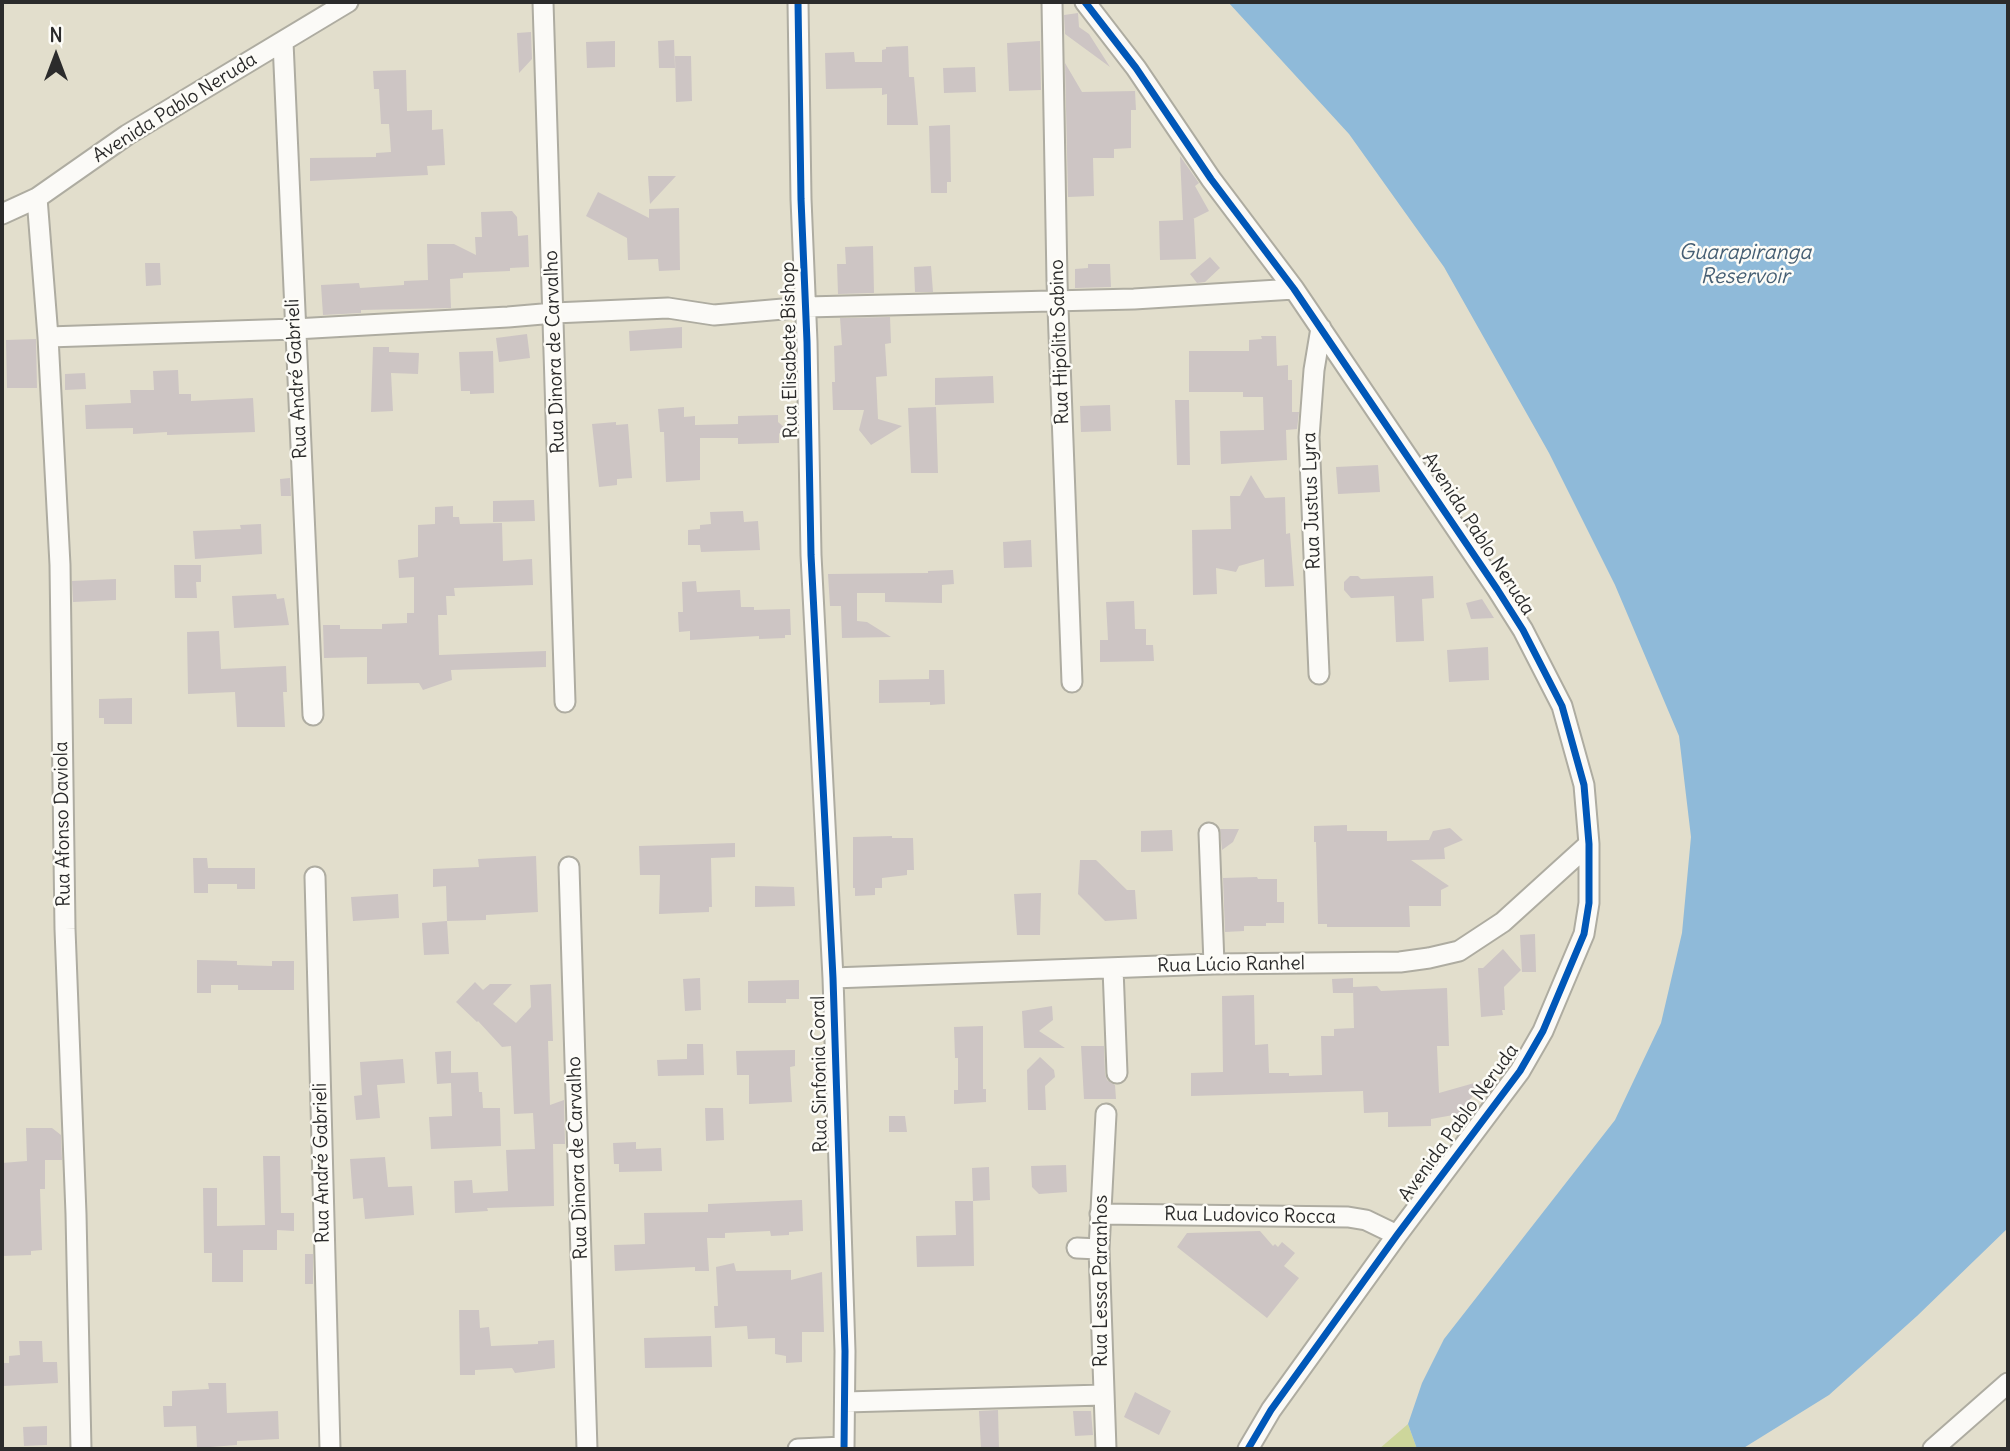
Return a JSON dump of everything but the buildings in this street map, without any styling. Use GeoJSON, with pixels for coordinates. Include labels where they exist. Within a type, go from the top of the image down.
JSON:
{"type":"FeatureCollection","features":[{"type":"Feature","properties":{"kind":"street","name":"Avenida Pablo Neruda"},"geometry":{"type":"LineString","coordinates":[[2,214],[37,198],[127,135],[348,2]]}},
{"type":"Feature","properties":{"kind":"street","name":"Rua Dinora de Carvalho"},"geometry":{"type":"LineString","coordinates":[[543,2],[565,702]]}},
{"type":"Feature","properties":{"kind":"street","name":"Rua Elisabete Bishop"},"geometry":{"type":"LineString","coordinates":[[799,2],[801,199],[810,528],[818,698]]}},
{"type":"Feature","properties":{"kind":"street","name":"Rua Hipólito Sabino"},"geometry":{"type":"LineString","coordinates":[[1052,2],[1058,301],[1072,681]]}},
{"type":"Feature","properties":{"kind":"street","name":"Avenida Pablo Neruda"},"geometry":{"type":"LineString","coordinates":[[1086,2],[1136,68],[1211,179],[1294,289],[1523,630],[1562,706],[1584,785],[1589,844],[1589,903],[1584,934],[1543,1031],[1520,1071],[1396,1235],[1271,1410],[1248,1449]]}},
{"type":"Feature","properties":{"kind":"street","name":"Rua André Gabrieli"},"geometry":{"type":"LineString","coordinates":[[283,42],[313,715]]}},
{"type":"Feature","properties":{"kind":"street","name":"Rua Afonso Daviola"},"geometry":{"type":"LineString","coordinates":[[37,198],[48,337],[60,565],[65,916],[81,1449]]}},
{"type":"Feature","properties":{"kind":"street"},"geometry":{"type":"LineString","coordinates":[[48,337],[295,329],[668,308],[714,315],[806,307],[1058,301],[1294,289]]}},
{"type":"Feature","properties":{"kind":"street","name":"Rua Justus Lyra"},"geometry":{"type":"LineString","coordinates":[[1319,674],[1309,436],[1314,370],[1321,328]]}},
{"type":"Feature","properties":{"kind":"street","name":"Rua Sinfonia Coral"},"geometry":{"type":"LineString","coordinates":[[818,698],[833,978],[844,1448]]}},
{"type":"Feature","properties":{"kind":"street"},"geometry":{"type":"LineString","coordinates":[[1209,833],[1214,964]]}},
{"type":"Feature","properties":{"kind":"street","name":"Rua Lúcio Ranhel"},"geometry":{"type":"LineString","coordinates":[[833,978],[1214,964],[1400,962],[1459,951],[1503,922],[1589,844]]}},
{"type":"Feature","properties":{"kind":"street","name":"Rua Dinora de Carvalho"},"geometry":{"type":"LineString","coordinates":[[569,867],[587,1449]]}},
{"type":"Feature","properties":{"kind":"street","name":"Rua André Gabrieli"},"geometry":{"type":"LineString","coordinates":[[315,877],[330,1449]]}},
{"type":"Feature","properties":{"kind":"street"},"geometry":{"type":"LineString","coordinates":[[1113,968],[1117,1073]]}},
{"type":"Feature","properties":{"kind":"street","name":"Rua Lessa Paranhos"},"geometry":{"type":"LineString","coordinates":[[1106,1114],[1100,1214],[1106,1449]]}},
{"type":"Feature","properties":{"kind":"street","name":"Rua Ludovico Rocca"},"geometry":{"type":"LineString","coordinates":[[1100,1214],[1348,1217],[1366,1220],[1396,1235]]}},
{"type":"Feature","properties":{"kind":"street"},"geometry":{"type":"LineString","coordinates":[[1076,1248],[1100,1249]]}},
{"type":"Feature","properties":{"kind":"street"},"geometry":{"type":"LineString","coordinates":[[1933,1449],[2008,1383]]}},
{"type":"Feature","properties":{"kind":"street"},"geometry":{"type":"LineString","coordinates":[[845,1402],[1103,1395]]}},
{"type":"Feature","properties":{"kind":"street"},"geometry":{"type":"LineString","coordinates":[[798,1449],[844,1448]]}},
{"type":"Feature","properties":{"kind":"green space"},"geometry":{"type":"Polygon","coordinates":[[[1408,1424],[1417,1449],[1379,1449],[1408,1424]]]}},
{"type":"Feature","properties":{"kind":"water","name":"Guarapiranga Reservoir"},"geometry":{"type":"Polygon","coordinates":[[[1228,2],[2008,2],[2008,1228],[1917,1316],[1829,1395],[1742,1449],[1417,1449],[1408,1424],[1422,1383],[1444,1339],[1615,1120],[1661,1023],[1682,933],[1691,837],[1679,736],[1615,585],[1549,453],[1444,267],[1349,134],[1228,2]]]}},
{"type":"Feature","properties":{"kind":"cycle path"},"geometry":{"type":"LineString","coordinates":[[798,2],[811,555],[833,978],[845,1351],[844,1449]]}},
{"type":"Feature","properties":{"kind":"cycle path"},"geometry":{"type":"LineString","coordinates":[[1085,2],[1136,68],[1211,179],[1294,289],[1497,589],[1523,630],[1562,706],[1584,785],[1589,844],[1589,903],[1584,934],[1543,1031],[1520,1071],[1271,1410],[1248,1449]]}}]}
